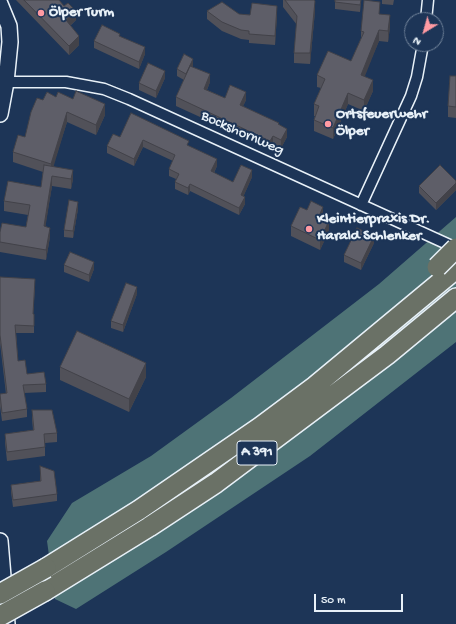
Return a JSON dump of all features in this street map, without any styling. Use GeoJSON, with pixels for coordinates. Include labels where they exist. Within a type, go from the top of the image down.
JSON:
{"type":"FeatureCollection","features":[{"type":"Feature","properties":{"kind":"highway"},"geometry":{"type":"LineString","coordinates":[[448,271],[456,248]]}},
{"type":"Feature","properties":{"kind":"highway","name":"A 391"},"geometry":{"type":"LineString","coordinates":[[0,594],[46,568],[133,514],[260,427],[315,386],[448,271]]}},
{"type":"Feature","properties":{"kind":"highway","name":"A 391"},"geometry":{"type":"LineString","coordinates":[[0,616],[143,531],[216,483],[387,356],[456,298]]}},
{"type":"Feature","properties":{"kind":"main road"},"geometry":{"type":"LineString","coordinates":[[0,4],[9,26],[10,42],[6,82],[0,114]]}},
{"type":"Feature","properties":{"kind":"main road"},"geometry":{"type":"LineString","coordinates":[[0,541],[7,624]]}},
{"type":"Feature","properties":{"kind":"street"},"geometry":{"type":"LineString","coordinates":[[427,12],[428,0]]}},
{"type":"Feature","properties":{"kind":"street"},"geometry":{"type":"LineString","coordinates":[[361,205],[411,96],[417,77],[422,52]]}},
{"type":"Feature","properties":{"kind":"street","name":"Bockshornweg"},"geometry":{"type":"LineString","coordinates":[[6,82],[59,82],[104,89],[456,248]]}},
{"type":"Feature","properties":{"kind":"green space"},"geometry":{"type":"Polygon","coordinates":[[[456,217],[456,342],[310,456],[166,552],[76,609],[55,599],[47,541],[72,503],[151,456],[231,398],[379,284],[456,217]]]}},
{"type":"Feature","properties":{"kind":"building"},"geometry":{"type":"Polygon","coordinates":[[[24,0],[59,0],[64,6],[68,3],[76,11],[66,20],[79,36],[69,46],[24,0]]]}},
{"type":"Feature","properties":{"kind":"building"},"geometry":{"type":"Polygon","coordinates":[[[285,0],[315,1],[310,53],[294,53],[297,16],[285,0]]]}},
{"type":"Feature","properties":{"kind":"building"},"geometry":{"type":"Polygon","coordinates":[[[335,0],[361,0],[360,5],[335,2],[335,0]]]}},
{"type":"Feature","properties":{"kind":"building"},"geometry":{"type":"Polygon","coordinates":[[[364,0],[380,2],[379,14],[390,15],[388,31],[379,30],[361,75],[373,80],[364,100],[348,93],[333,128],[314,120],[319,106],[314,104],[325,79],[317,75],[328,51],[351,61],[364,32],[361,31],[364,0]]]}},
{"type":"Feature","properties":{"kind":"building"},"geometry":{"type":"Polygon","coordinates":[[[222,2],[239,14],[250,15],[252,3],[277,6],[275,36],[249,34],[249,31],[241,30],[222,22],[207,11],[222,2]]]}},
{"type":"Feature","properties":{"kind":"building"},"geometry":{"type":"Polygon","coordinates":[[[102,25],[120,34],[119,36],[145,47],[139,62],[94,41],[102,25]]]}},
{"type":"Feature","properties":{"kind":"building"},"geometry":{"type":"Polygon","coordinates":[[[184,54],[193,59],[186,74],[177,69],[184,54]]]}},
{"type":"Feature","properties":{"kind":"building"},"geometry":{"type":"Polygon","coordinates":[[[148,63],[165,71],[156,91],[139,83],[148,63]]]}},
{"type":"Feature","properties":{"kind":"building"},"geometry":{"type":"Polygon","coordinates":[[[190,66],[210,74],[204,89],[225,98],[230,85],[246,92],[240,105],[279,123],[278,124],[287,129],[281,140],[273,136],[270,141],[176,97],[190,66]]]}},
{"type":"Feature","properties":{"kind":"building"},"geometry":{"type":"Polygon","coordinates":[[[450,76],[456,76],[456,107],[448,106],[450,76]]]}},
{"type":"Feature","properties":{"kind":"building"},"geometry":{"type":"Polygon","coordinates":[[[76,91],[105,104],[96,125],[67,112],[51,164],[13,152],[18,135],[25,137],[31,112],[37,98],[43,100],[47,92],[56,97],[58,92],[73,99],[76,91]]]}},
{"type":"Feature","properties":{"kind":"building"},"geometry":{"type":"Polygon","coordinates":[[[131,113],[189,141],[187,145],[217,159],[211,171],[233,182],[241,165],[252,170],[241,195],[245,197],[239,208],[190,184],[188,188],[175,182],[179,174],[169,169],[175,155],[143,140],[134,159],[107,146],[113,134],[120,137],[131,113]]]}},
{"type":"Feature","properties":{"kind":"building"},"geometry":{"type":"Polygon","coordinates":[[[44,165],[73,170],[71,179],[52,176],[44,226],[50,228],[46,250],[0,242],[2,223],[26,227],[30,205],[4,201],[8,181],[41,187],[44,165]]]}},
{"type":"Feature","properties":{"kind":"building"},"geometry":{"type":"Polygon","coordinates":[[[440,165],[456,181],[456,183],[436,203],[419,186],[440,165]]]}},
{"type":"Feature","properties":{"kind":"building"},"geometry":{"type":"Polygon","coordinates":[[[69,200],[78,202],[73,231],[64,230],[69,200]]]}},
{"type":"Feature","properties":{"kind":"building"},"geometry":{"type":"Polygon","coordinates":[[[311,201],[323,207],[319,216],[329,221],[320,240],[291,226],[300,207],[307,210],[311,201]]]}},
{"type":"Feature","properties":{"kind":"building"},"geometry":{"type":"Polygon","coordinates":[[[357,228],[374,236],[361,263],[344,255],[357,228]]]}},
{"type":"Feature","properties":{"kind":"building"},"geometry":{"type":"Polygon","coordinates":[[[70,252],[94,262],[89,275],[64,265],[70,252]]]}},
{"type":"Feature","properties":{"kind":"building"},"geometry":{"type":"Polygon","coordinates":[[[0,277],[35,279],[33,314],[34,326],[15,325],[18,361],[25,360],[27,374],[44,372],[46,384],[23,385],[27,409],[2,413],[0,394],[7,393],[0,335],[0,277]]]}},
{"type":"Feature","properties":{"kind":"building"},"geometry":{"type":"Polygon","coordinates":[[[126,283],[137,287],[123,325],[111,321],[126,283]]]}},
{"type":"Feature","properties":{"kind":"building"},"geometry":{"type":"Polygon","coordinates":[[[77,331],[146,363],[129,399],[60,367],[77,331]]]}},
{"type":"Feature","properties":{"kind":"building"},"geometry":{"type":"Polygon","coordinates":[[[32,410],[52,410],[57,433],[44,434],[45,447],[7,452],[5,434],[34,430],[32,410]]]}},
{"type":"Feature","properties":{"kind":"building"},"geometry":{"type":"Polygon","coordinates":[[[40,466],[54,471],[57,494],[13,500],[11,485],[41,481],[40,466]]]}},
{"type":"Feature","properties":{"kind":"place","name":"Ölper Turm"},"geometry":{"type":"Point","coordinates":[41,13]}},
{"type":"Feature","properties":{"kind":"place","name":"Ortsfeuerwehr Ölper"},"geometry":{"type":"Point","coordinates":[328,124]}},
{"type":"Feature","properties":{"kind":"place","name":"Kleintierpraxis Dr. Harald Schlenker"},"geometry":{"type":"Point","coordinates":[309,229]}}]}
